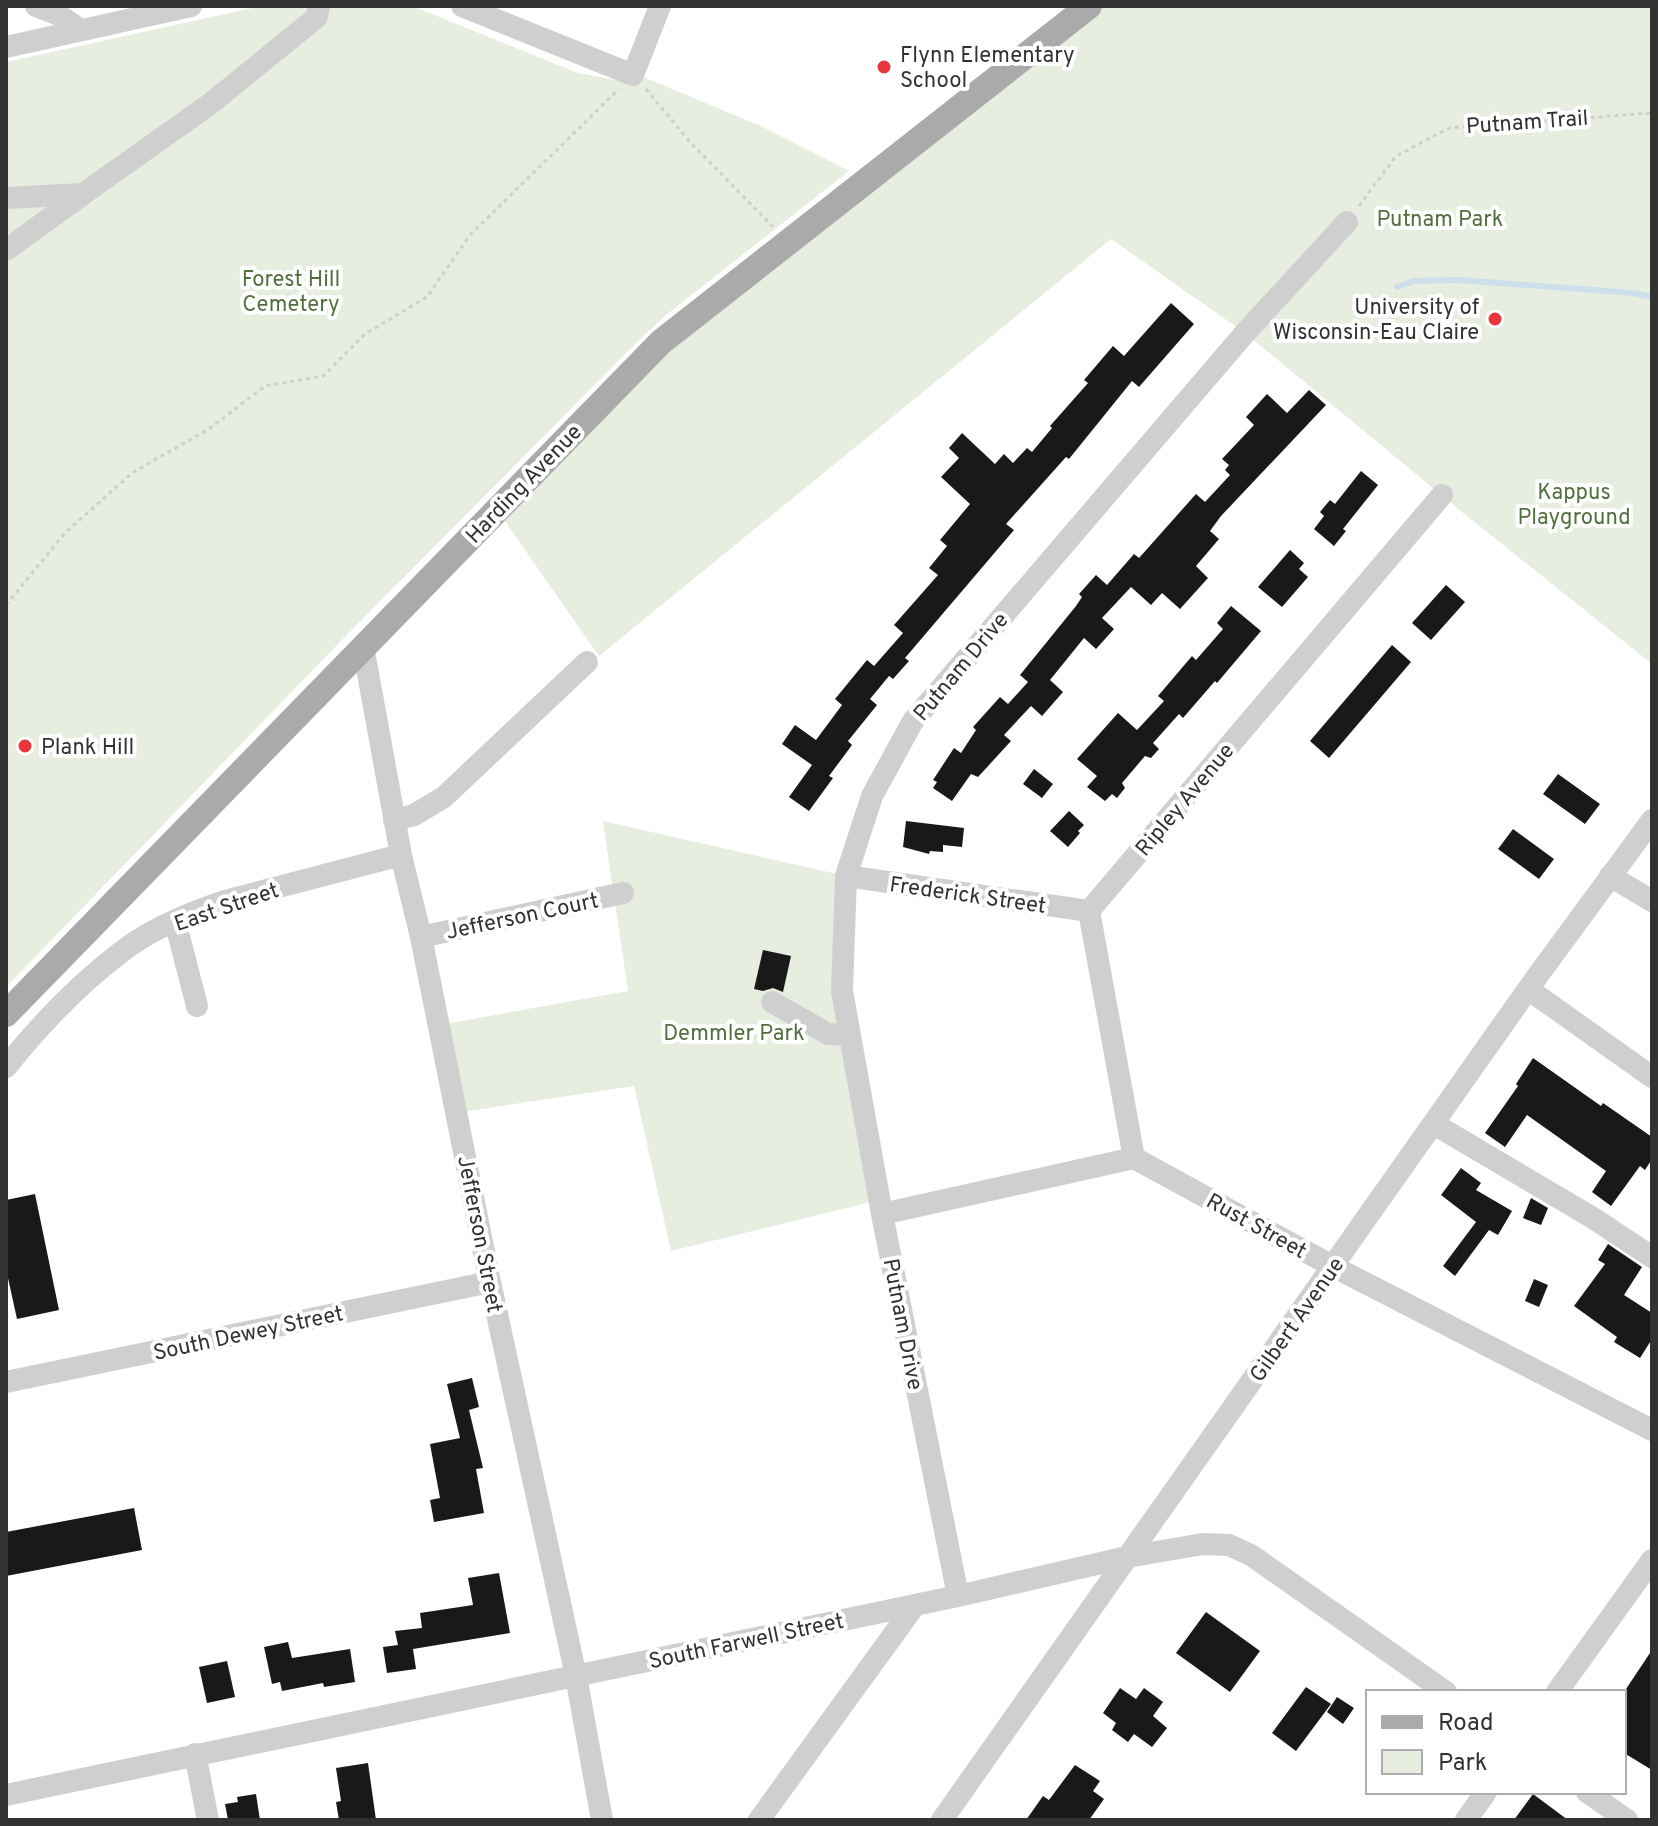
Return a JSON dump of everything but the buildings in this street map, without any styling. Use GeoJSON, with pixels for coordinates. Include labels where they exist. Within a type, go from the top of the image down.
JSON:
{"type":"FeatureCollection","features":[{"type":"Feature","properties":{"kind":"main road","name":"Harding Avenue"},"geometry":{"type":"LineString","coordinates":[[6,1014],[661,342],[1089,6]]}},
{"type":"Feature","properties":{"kind":"street"},"geometry":{"type":"LineString","coordinates":[[36,6],[59,15],[81,30]]}},
{"type":"Feature","properties":{"kind":"street"},"geometry":{"type":"LineString","coordinates":[[6,47],[191,6]]}},
{"type":"Feature","properties":{"kind":"street"},"geometry":{"type":"LineString","coordinates":[[6,250],[210,104],[317,17],[319,6]]}},
{"type":"Feature","properties":{"kind":"street"},"geometry":{"type":"LineString","coordinates":[[462,6],[633,75],[660,6]]}},
{"type":"Feature","properties":{"kind":"street"},"geometry":{"type":"LineString","coordinates":[[6,198],[83,194]]}},
{"type":"Feature","properties":{"kind":"street","name":"Putnam Drive"},"geometry":{"type":"LineString","coordinates":[[958,1596],[882,1214],[842,991],[846,876],[872,796],[913,721],[1245,333],[1347,222]]}},
{"type":"Feature","properties":{"kind":"street","name":"Ripley Avenue"},"geometry":{"type":"LineString","coordinates":[[1089,911],[1442,495]]}},
{"type":"Feature","properties":{"kind":"street","name":"Jefferson Street"},"geometry":{"type":"LineString","coordinates":[[363,646],[401,855],[421,937],[490,1282],[576,1676],[602,1820]]}},
{"type":"Feature","properties":{"kind":"street"},"geometry":{"type":"LineString","coordinates":[[394,820],[414,815],[444,797],[587,662]]}},
{"type":"Feature","properties":{"kind":"street","name":"Gilbert Avenue"},"geometry":{"type":"LineString","coordinates":[[942,1820],[1528,989],[1652,820]]}},
{"type":"Feature","properties":{"kind":"street","name":"East Street"},"geometry":{"type":"LineString","coordinates":[[6,1067],[42,1026],[120,953],[144,936],[225,901],[401,855]]}},
{"type":"Feature","properties":{"kind":"street","name":"Frederick Street"},"geometry":{"type":"LineString","coordinates":[[846,876],[1089,911]]}},
{"type":"Feature","properties":{"kind":"street"},"geometry":{"type":"LineString","coordinates":[[1610,876],[1652,901]]}},
{"type":"Feature","properties":{"kind":"street","name":"Jefferson Court"},"geometry":{"type":"LineString","coordinates":[[421,937],[623,893]]}},
{"type":"Feature","properties":{"kind":"street"},"geometry":{"type":"LineString","coordinates":[[882,1214],[1134,1158],[1089,911]]}},
{"type":"Feature","properties":{"kind":"street"},"geometry":{"type":"LineString","coordinates":[[175,921],[197,1006]]}},
{"type":"Feature","properties":{"kind":"street"},"geometry":{"type":"LineString","coordinates":[[1528,989],[1652,1077]]}},
{"type":"Feature","properties":{"kind":"street"},"geometry":{"type":"LineString","coordinates":[[772,1002],[828,1034],[850,1035]]}},
{"type":"Feature","properties":{"kind":"street"},"geometry":{"type":"LineString","coordinates":[[1434,1124],[1593,1218],[1652,1257]]}},
{"type":"Feature","properties":{"kind":"street","name":"Rust Street"},"geometry":{"type":"LineString","coordinates":[[1134,1158],[1334,1267],[1652,1430]]}},
{"type":"Feature","properties":{"kind":"street","name":"South Dewey Street"},"geometry":{"type":"LineString","coordinates":[[6,1382],[490,1282]]}},
{"type":"Feature","properties":{"kind":"street","name":"South Farwell Street"},"geometry":{"type":"LineString","coordinates":[[6,1795],[958,1596],[1127,1557],[1203,1544],[1229,1545],[1251,1555],[1443,1690]]}},
{"type":"Feature","properties":{"kind":"street"},"geometry":{"type":"LineString","coordinates":[[1558,1690],[1652,1560]]}},
{"type":"Feature","properties":{"kind":"street"},"geometry":{"type":"LineString","coordinates":[[759,1820],[915,1605]]}},
{"type":"Feature","properties":{"kind":"street"},"geometry":{"type":"LineString","coordinates":[[195,1754],[208,1820]]}},
{"type":"Feature","properties":{"kind":"street"},"geometry":{"type":"LineString","coordinates":[[1466,1820],[1485,1794]]}},
{"type":"Feature","properties":{"kind":"street"},"geometry":{"type":"LineString","coordinates":[[1590,1794],[1627,1820]]}},
{"type":"Feature","properties":{"kind":"path"},"geometry":{"type":"LineString","coordinates":[[6,605],[65,533],[132,473],[209,429],[265,386],[323,376],[365,334],[427,297],[470,235],[633,75],[691,143],[788,242]]}},
{"type":"Feature","properties":{"kind":"path","name":"Putnam Trail"},"geometry":{"type":"LineString","coordinates":[[1347,222],[1396,156],[1449,128],[1652,113]]}},
{"type":"Feature","properties":{"kind":"green space","name":"Forest Hill Cemetery"},"geometry":{"type":"Polygon","coordinates":[[[262,6],[412,6],[578,73],[621,81],[641,76],[763,127],[849,171],[666,315],[636,343],[339,643],[6,987],[6,62],[262,6]]]}},
{"type":"Feature","properties":{"kind":"green space","name":"Putnam Park"},"geometry":{"type":"Polygon","coordinates":[[[1089,6],[1652,6],[1652,664],[1245,333],[1111,239],[599,656],[497,510],[661,342],[1089,6]]]}},
{"type":"Feature","properties":{"kind":"green space","name":"Demmler Park"},"geometry":{"type":"Polygon","coordinates":[[[603,821],[846,876],[842,991],[880,1200],[671,1251],[634,1086],[456,1113],[439,1025],[628,991],[603,821]]]}},
{"type":"Feature","properties":{"kind":"waterway"},"geometry":{"type":"LineString","coordinates":[[1397,287],[1414,281],[1459,280],[1652,297]]}},
{"type":"Feature","properties":{"kind":"place","name":"Flynn Elementary School"},"geometry":{"type":"Point","coordinates":[884,67]}},
{"type":"Feature","properties":{"kind":"place","name":"University of Wisconsin-Eau Claire"},"geometry":{"type":"Point","coordinates":[1495,319]}},
{"type":"Feature","properties":{"kind":"place","name":"Plank Hill"},"geometry":{"type":"Point","coordinates":[25,746]}},
{"type":"Feature","properties":{"kind":"park label","name":"Kappus Playground"},"geometry":{"type":"Point","coordinates":[1574,504]}}]}
